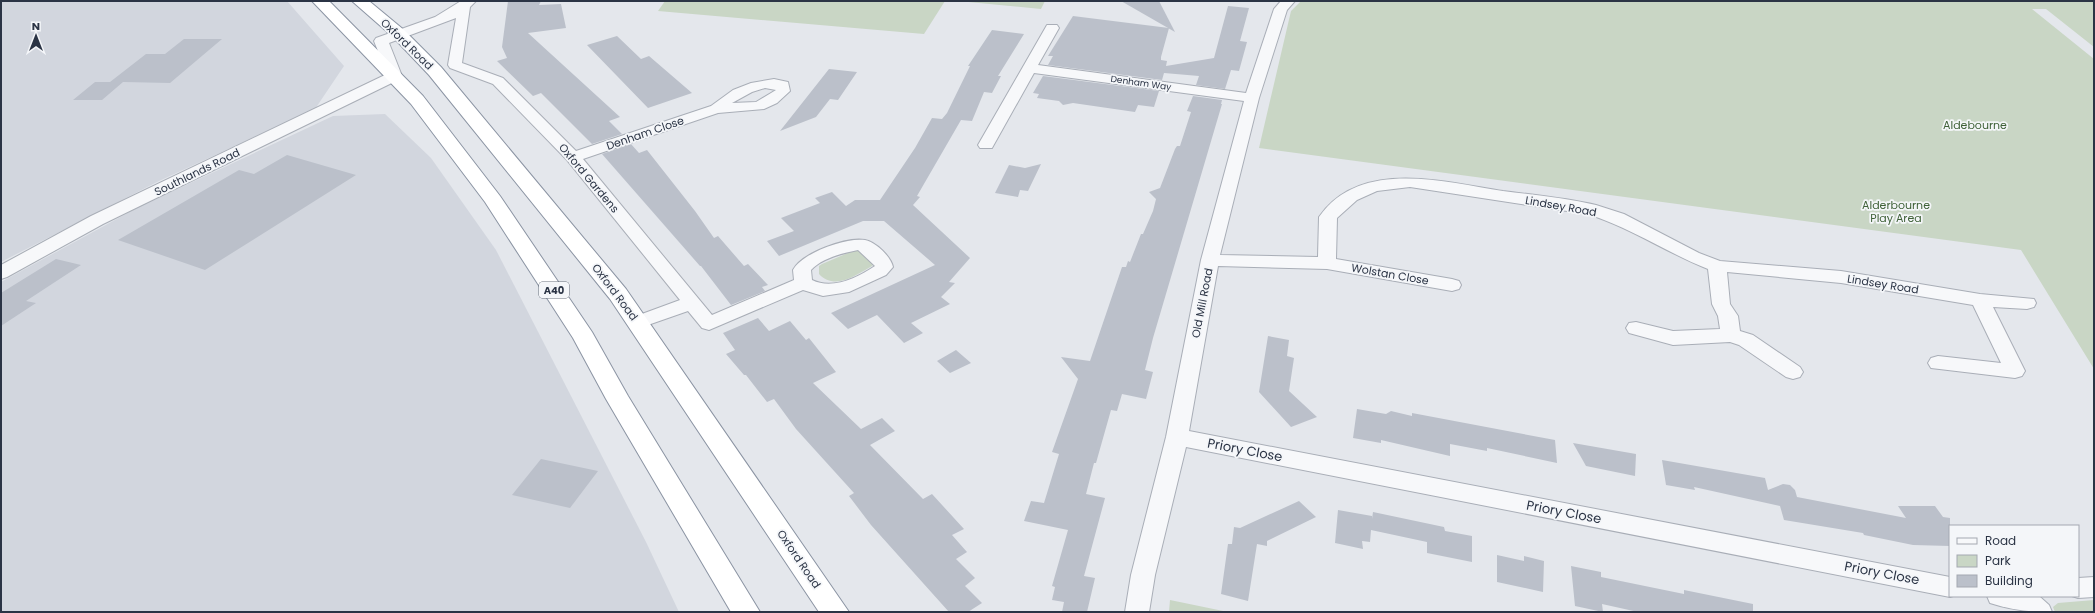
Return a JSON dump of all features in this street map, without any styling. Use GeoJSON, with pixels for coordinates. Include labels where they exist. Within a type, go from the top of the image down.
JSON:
{"type":"FeatureCollection","features":[{"type":"Feature","properties":{"kind":"highway","name":"A40"},"geometry":{"type":"LineString","coordinates":[[320,1],[417,100],[493,200],[576,324],[618,399],[746,612]]}},
{"type":"Feature","properties":{"kind":"highway","name":"Oxford Road"},"geometry":{"type":"LineString","coordinates":[[360,1],[398,33],[440,77],[618,294],[835,612]]}},
{"type":"Feature","properties":{"kind":"street","name":"Old Mill Road"},"geometry":{"type":"LineString","coordinates":[[1137,612],[1143,575],[1177,437],[1210,260],[1252,98],[1281,9],[1288,1]]}},
{"type":"Feature","properties":{"kind":"street"},"geometry":{"type":"LineString","coordinates":[[395,76],[381,40],[449,16],[466,4]]}},
{"type":"Feature","properties":{"kind":"street","name":"Oxford Gardens"},"geometry":{"type":"LineString","coordinates":[[466,4],[455,65],[498,81],[573,157],[708,324],[804,283]]}},
{"type":"Feature","properties":{"kind":"street"},"geometry":{"type":"LineString","coordinates":[[986,145],[1052,28]]}},
{"type":"Feature","properties":{"kind":"street","name":"Denham Way"},"geometry":{"type":"LineString","coordinates":[[1029,68],[1252,98]]}},
{"type":"Feature","properties":{"kind":"street","name":"Southlands Road"},"geometry":{"type":"LineString","coordinates":[[1,273],[97,220],[395,76]]}},
{"type":"Feature","properties":{"kind":"street","name":"Denham Close"},"geometry":{"type":"LineString","coordinates":[[573,157],[716,109]]}},
{"type":"Feature","properties":{"kind":"street","name":"Lindsey Road"},"geometry":{"type":"LineString","coordinates":[[1327,263],[1328,217],[1351,196],[1374,186],[1410,182],[1590,209],[1618,218],[1694,257],[1717,266],[1841,277],[1980,300],[2027,303]]}},
{"type":"Feature","properties":{"kind":"street"},"geometry":{"type":"LineString","coordinates":[[1210,260],[1327,263]]}},
{"type":"Feature","properties":{"kind":"street","name":"Wolstan Close"},"geometry":{"type":"LineString","coordinates":[[1327,263],[1452,285]]}},
{"type":"Feature","properties":{"kind":"street"},"geometry":{"type":"LineString","coordinates":[[1717,266],[1721,304],[1728,316],[1731,335]]}},
{"type":"Feature","properties":{"kind":"street"},"geometry":{"type":"LineString","coordinates":[[1938,364],[2015,371],[1980,300]]}},
{"type":"Feature","properties":{"kind":"street"},"geometry":{"type":"LineString","coordinates":[[638,322],[691,303]]}},
{"type":"Feature","properties":{"kind":"street"},"geometry":{"type":"LineString","coordinates":[[1636,328],[1673,338],[1731,335],[1746,340],[1793,372]]}},
{"type":"Feature","properties":{"kind":"street","name":"Priory Close"},"geometry":{"type":"LineString","coordinates":[[1177,437],[1949,587]]}},
{"type":"Feature","properties":{"kind":"street"},"geometry":{"type":"LineString","coordinates":[[2079,588],[2094,587]]}},
{"type":"Feature","properties":{"kind":"street"},"geometry":{"type":"LineString","coordinates":[[2004,597],[2035,603]]}},
{"type":"Feature","properties":{"kind":"shaded area"},"geometry":{"type":"Polygon","coordinates":[[[1,1],[287,1],[344,66],[315,109],[159,181],[1,262],[1,1]]]}},
{"type":"Feature","properties":{"kind":"shaded area"},"geometry":{"type":"Polygon","coordinates":[[[385,114],[431,158],[496,250],[646,542],[679,612],[1,612],[1,282],[137,208],[333,116],[385,114]]]}},
{"type":"Feature","properties":{"kind":"green space"},"geometry":{"type":"Polygon","coordinates":[[[665,1],[945,1],[924,34],[658,11],[665,1]]]}},
{"type":"Feature","properties":{"kind":"green space"},"geometry":{"type":"Polygon","coordinates":[[[958,1],[1045,1],[1041,9],[958,1]]]}},
{"type":"Feature","properties":{"kind":"green space","name":"Aldebourne"},"geometry":{"type":"Polygon","coordinates":[[[1301,1],[2094,1],[2094,47],[2046,9],[2032,9],[2094,59],[2094,369],[2021,250],[1259,148],[1291,11],[1301,1]]]}},
{"type":"Feature","properties":{"kind":"green space"},"geometry":{"type":"Polygon","coordinates":[[[855,250],[859,250],[874,264],[846,280],[832,281],[825,279],[819,274],[819,266],[822,264],[855,250]]]}},
{"type":"Feature","properties":{"kind":"green space"},"geometry":{"type":"Polygon","coordinates":[[[1170,600],[1228,612],[1169,612],[1170,600]]]}},
{"type":"Feature","properties":{"kind":"green space"},"geometry":{"type":"Polygon","coordinates":[[[2094,600],[2094,612],[2055,612],[2053,607],[2058,603],[2094,600]]]}},
{"type":"Feature","properties":{"kind":"building"},"geometry":{"type":"Polygon","coordinates":[[[508,1],[541,1],[539,5],[561,4],[566,28],[528,33],[620,117],[609,121],[622,134],[592,144],[541,93],[533,96],[497,61],[507,58],[502,47],[508,1]]]}},
{"type":"Feature","properties":{"kind":"building"},"geometry":{"type":"Polygon","coordinates":[[[1121,1],[1159,1],[1175,32],[1121,1]]]}},
{"type":"Feature","properties":{"kind":"building"},"geometry":{"type":"Polygon","coordinates":[[[1228,6],[1249,8],[1240,41],[1247,42],[1239,71],[1231,70],[1225,89],[1196,85],[1199,76],[1164,73],[1162,80],[1048,65],[1053,56],[1048,56],[1073,16],[1169,28],[1161,57],[1161,60],[1167,61],[1166,66],[1214,58],[1228,6]]]}},
{"type":"Feature","properties":{"kind":"building"},"geometry":{"type":"Polygon","coordinates":[[[992,30],[1024,34],[998,76],[1001,76],[992,93],[984,92],[972,121],[961,120],[917,196],[920,197],[913,205],[970,258],[949,282],[955,283],[941,297],[950,304],[911,323],[923,333],[904,343],[877,315],[848,329],[831,313],[935,265],[884,221],[863,221],[779,256],[767,241],[794,231],[781,218],[820,203],[815,198],[832,192],[846,206],[855,200],[880,200],[915,148],[932,118],[942,119],[947,113],[970,66],[968,66],[992,30]]]}},
{"type":"Feature","properties":{"kind":"building"},"geometry":{"type":"Polygon","coordinates":[[[617,36],[641,59],[649,56],[692,93],[648,108],[587,45],[617,36]]]}},
{"type":"Feature","properties":{"kind":"building"},"geometry":{"type":"Polygon","coordinates":[[[184,39],[222,39],[170,83],[123,82],[102,100],[73,100],[95,82],[110,82],[146,54],[165,54],[184,39]]]}},
{"type":"Feature","properties":{"kind":"building"},"geometry":{"type":"Polygon","coordinates":[[[829,69],[857,72],[838,100],[830,99],[816,117],[780,131],[829,69]]]}},
{"type":"Feature","properties":{"kind":"building"},"geometry":{"type":"Polygon","coordinates":[[[1043,76],[1159,91],[1154,107],[1138,105],[1135,112],[1073,103],[1063,105],[1059,101],[1037,98],[1039,94],[1033,93],[1043,76]]]}},
{"type":"Feature","properties":{"kind":"building"},"geometry":{"type":"Polygon","coordinates":[[[1193,96],[1222,100],[1222,104],[1153,338],[1145,370],[1153,372],[1146,399],[1122,394],[1117,411],[1111,410],[1096,463],[1094,463],[1086,494],[1105,498],[1084,576],[1095,578],[1087,612],[1062,612],[1064,602],[1052,600],[1055,587],[1052,586],[1068,530],[1024,521],[1031,501],[1044,503],[1059,454],[1052,452],[1078,379],[1061,357],[1090,361],[1122,267],[1126,267],[1128,261],[1130,262],[1141,234],[1143,234],[1153,211],[1156,199],[1149,192],[1160,188],[1175,149],[1177,146],[1180,146],[1191,112],[1187,111],[1193,96]]]}},
{"type":"Feature","properties":{"kind":"building"},"geometry":{"type":"Polygon","coordinates":[[[631,144],[639,153],[647,150],[695,211],[714,238],[718,236],[744,266],[748,264],[768,285],[762,287],[765,291],[731,305],[701,266],[602,154],[631,144]]]}},
{"type":"Feature","properties":{"kind":"building"},"geometry":{"type":"Polygon","coordinates":[[[287,155],[356,175],[205,270],[118,240],[239,170],[254,174],[287,155]]]}},
{"type":"Feature","properties":{"kind":"building"},"geometry":{"type":"Polygon","coordinates":[[[1041,164],[1028,191],[1020,190],[1018,197],[995,193],[1009,165],[1025,168],[1041,164]]]}},
{"type":"Feature","properties":{"kind":"building"},"geometry":{"type":"Polygon","coordinates":[[[56,259],[81,265],[26,301],[36,303],[1,326],[1,293],[56,259]]]}},
{"type":"Feature","properties":{"kind":"building"},"geometry":{"type":"Polygon","coordinates":[[[758,318],[769,331],[790,321],[806,340],[809,338],[836,372],[813,383],[861,429],[882,418],[895,431],[870,445],[923,499],[932,494],[964,529],[952,535],[967,552],[956,559],[975,578],[965,586],[982,603],[968,612],[949,612],[871,525],[849,496],[854,493],[796,429],[774,399],[767,402],[746,375],[744,375],[726,354],[735,350],[723,333],[758,318]]]}},
{"type":"Feature","properties":{"kind":"building"},"geometry":{"type":"Polygon","coordinates":[[[1268,336],[1289,340],[1287,356],[1294,358],[1289,391],[1317,417],[1291,427],[1259,392],[1268,336]]]}},
{"type":"Feature","properties":{"kind":"building"},"geometry":{"type":"Polygon","coordinates":[[[956,350],[971,363],[950,373],[937,361],[956,350]]]}},
{"type":"Feature","properties":{"kind":"building"},"geometry":{"type":"Polygon","coordinates":[[[1357,409],[1386,414],[1391,411],[1412,416],[1412,413],[1555,440],[1557,463],[1487,448],[1487,451],[1450,444],[1450,456],[1381,440],[1381,443],[1353,438],[1357,409]]]}},
{"type":"Feature","properties":{"kind":"building"},"geometry":{"type":"Polygon","coordinates":[[[1573,443],[1636,454],[1635,476],[1586,466],[1573,443]]]}},
{"type":"Feature","properties":{"kind":"building"},"geometry":{"type":"Polygon","coordinates":[[[541,459],[598,471],[570,508],[512,495],[541,459]]]}},
{"type":"Feature","properties":{"kind":"building"},"geometry":{"type":"Polygon","coordinates":[[[1662,460],[1765,478],[1768,490],[1783,484],[1790,485],[1795,490],[1797,497],[1906,518],[1898,506],[1935,506],[1943,517],[1950,518],[1949,546],[1913,545],[1864,535],[1863,533],[1784,520],[1780,506],[1694,487],[1695,490],[1666,485],[1662,460]]]}},
{"type":"Feature","properties":{"kind":"building"},"geometry":{"type":"Polygon","coordinates":[[[1299,501],[1316,517],[1267,541],[1267,546],[1257,544],[1248,601],[1221,594],[1228,544],[1232,544],[1234,527],[1240,528],[1299,501]]]}},
{"type":"Feature","properties":{"kind":"building"},"geometry":{"type":"Polygon","coordinates":[[[1338,510],[1372,516],[1372,519],[1373,512],[1444,527],[1445,531],[1472,536],[1472,562],[1427,553],[1427,542],[1371,530],[1370,542],[1362,541],[1363,549],[1335,543],[1338,510]]]}},
{"type":"Feature","properties":{"kind":"building"},"geometry":{"type":"Polygon","coordinates":[[[1497,555],[1524,561],[1524,556],[1544,561],[1543,592],[1497,582],[1497,555]]]}},
{"type":"Feature","properties":{"kind":"building"},"geometry":{"type":"Polygon","coordinates":[[[1571,566],[1601,572],[1601,577],[1684,594],[1684,590],[1753,604],[1753,612],[1638,612],[1602,604],[1603,612],[1575,606],[1571,566]]]}},
{"type":"Feature","properties":{"kind":"park label","name":"Alderbourne Play Area"},"geometry":{"type":"Point","coordinates":[1896,211]}}]}
